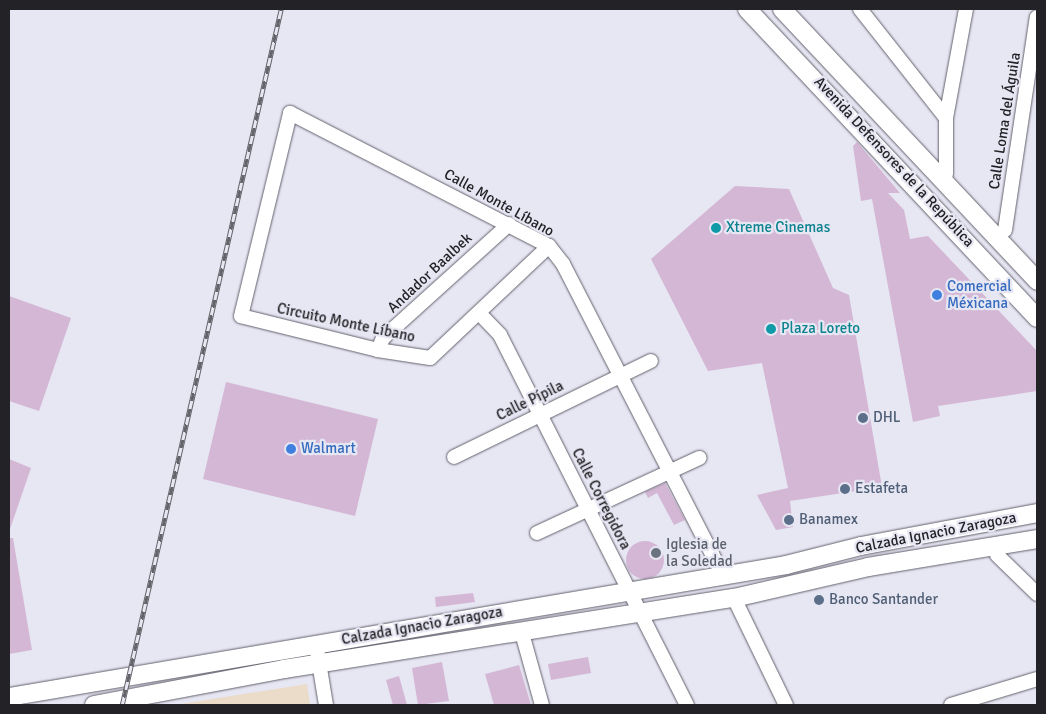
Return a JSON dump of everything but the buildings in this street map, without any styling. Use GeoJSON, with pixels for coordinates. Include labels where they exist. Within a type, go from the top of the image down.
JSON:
{"type":"FeatureCollection","features":[{"type":"Feature","properties":{"kind":"main road","name":"Avenida Defensores de la República"},"geometry":{"type":"LineString","coordinates":[[747,9],[1037,318]]}},
{"type":"Feature","properties":{"kind":"main road","name":"Avenida Defensores de la República"},"geometry":{"type":"LineString","coordinates":[[782,9],[1037,281]]}},
{"type":"Feature","properties":{"kind":"main road","name":"Calzada Ignacio Zaragoza"},"geometry":{"type":"LineString","coordinates":[[836,555],[861,546],[1037,513]]}},
{"type":"Feature","properties":{"kind":"main road","name":"Calzada Ignacio Zaragoza"},"geometry":{"type":"LineString","coordinates":[[94,705],[143,700],[284,669],[522,633],[639,612],[734,598],[842,576],[924,551],[1037,528]]}},
{"type":"Feature","properties":{"kind":"main road","name":"Calzada Ignacio Zaragoza"},"geometry":{"type":"LineString","coordinates":[[9,697],[836,555],[924,551],[1037,539]]}},
{"type":"Feature","properties":{"kind":"main road","name":"Calzada Ignacio Zaragoza"},"geometry":{"type":"LineString","coordinates":[[842,576],[870,576],[1037,550]]}},
{"type":"Feature","properties":{"kind":"main road"},"geometry":{"type":"LineString","coordinates":[[284,669],[302,656],[311,645]]}},
{"type":"Feature","properties":{"kind":"street"},"geometry":{"type":"LineString","coordinates":[[860,9],[946,118]]}},
{"type":"Feature","properties":{"kind":"street"},"geometry":{"type":"LineString","coordinates":[[946,174],[946,118],[953,102],[966,9]]}},
{"type":"Feature","properties":{"kind":"street","name":"Calle Loma del Águila"},"geometry":{"type":"LineString","coordinates":[[1005,230],[1037,17]]}},
{"type":"Feature","properties":{"kind":"street","name":"Calle Monte Líbano"},"geometry":{"type":"LineString","coordinates":[[241,316],[290,113],[549,246],[621,375],[723,575]]}},
{"type":"Feature","properties":{"kind":"street","name":"Andador Baalbek"},"geometry":{"type":"LineString","coordinates":[[378,350],[383,338],[509,224]]}},
{"type":"Feature","properties":{"kind":"street","name":"Circuito Monte Líbano"},"geometry":{"type":"LineString","coordinates":[[241,316],[378,350],[435,356],[549,246]]}},
{"type":"Feature","properties":{"kind":"street","name":"Calle Corregidora"},"geometry":{"type":"LineString","coordinates":[[479,313],[500,335],[687,705]]}},
{"type":"Feature","properties":{"kind":"street","name":"Calle Pípila"},"geometry":{"type":"LineString","coordinates":[[454,457],[540,413],[651,361]]}},
{"type":"Feature","properties":{"kind":"street"},"geometry":{"type":"LineString","coordinates":[[537,533],[699,458]]}},
{"type":"Feature","properties":{"kind":"street"},"geometry":{"type":"LineString","coordinates":[[997,556],[1037,594]]}},
{"type":"Feature","properties":{"kind":"street"},"geometry":{"type":"LineString","coordinates":[[734,598],[786,705]]}},
{"type":"Feature","properties":{"kind":"street"},"geometry":{"type":"LineString","coordinates":[[522,633],[542,705]]}},
{"type":"Feature","properties":{"kind":"street"},"geometry":{"type":"LineString","coordinates":[[311,645],[318,665],[326,705]]}},
{"type":"Feature","properties":{"kind":"street"},"geometry":{"type":"LineString","coordinates":[[951,705],[1037,679]]}},
{"type":"Feature","properties":{"kind":"shaded area"},"geometry":{"type":"Polygon","coordinates":[[[307,684],[310,705],[175,705],[307,684]]]}},
{"type":"Feature","properties":{"kind":"railway"},"geometry":{"type":"LineString","coordinates":[[122,705],[281,9]]}},
{"type":"Feature","properties":{"kind":"place","name":"Xtreme Cinemas"},"geometry":{"type":"Point","coordinates":[716,228]}},
{"type":"Feature","properties":{"kind":"place","name":"Comercial Méxicana"},"geometry":{"type":"Point","coordinates":[937,295]}},
{"type":"Feature","properties":{"kind":"place","name":"Plaza Loreto"},"geometry":{"type":"Point","coordinates":[771,329]}},
{"type":"Feature","properties":{"kind":"place","name":"DHL"},"geometry":{"type":"Point","coordinates":[863,418]}},
{"type":"Feature","properties":{"kind":"place","name":"Walmart"},"geometry":{"type":"Point","coordinates":[291,449]}},
{"type":"Feature","properties":{"kind":"place","name":"Estafeta"},"geometry":{"type":"Point","coordinates":[845,489]}},
{"type":"Feature","properties":{"kind":"place","name":"Banamex"},"geometry":{"type":"Point","coordinates":[789,520]}},
{"type":"Feature","properties":{"kind":"place","name":"Iglesia de la Soledad"},"geometry":{"type":"Point","coordinates":[656,553]}},
{"type":"Feature","properties":{"kind":"place","name":"Banco Santander"},"geometry":{"type":"Point","coordinates":[819,600]}}]}
